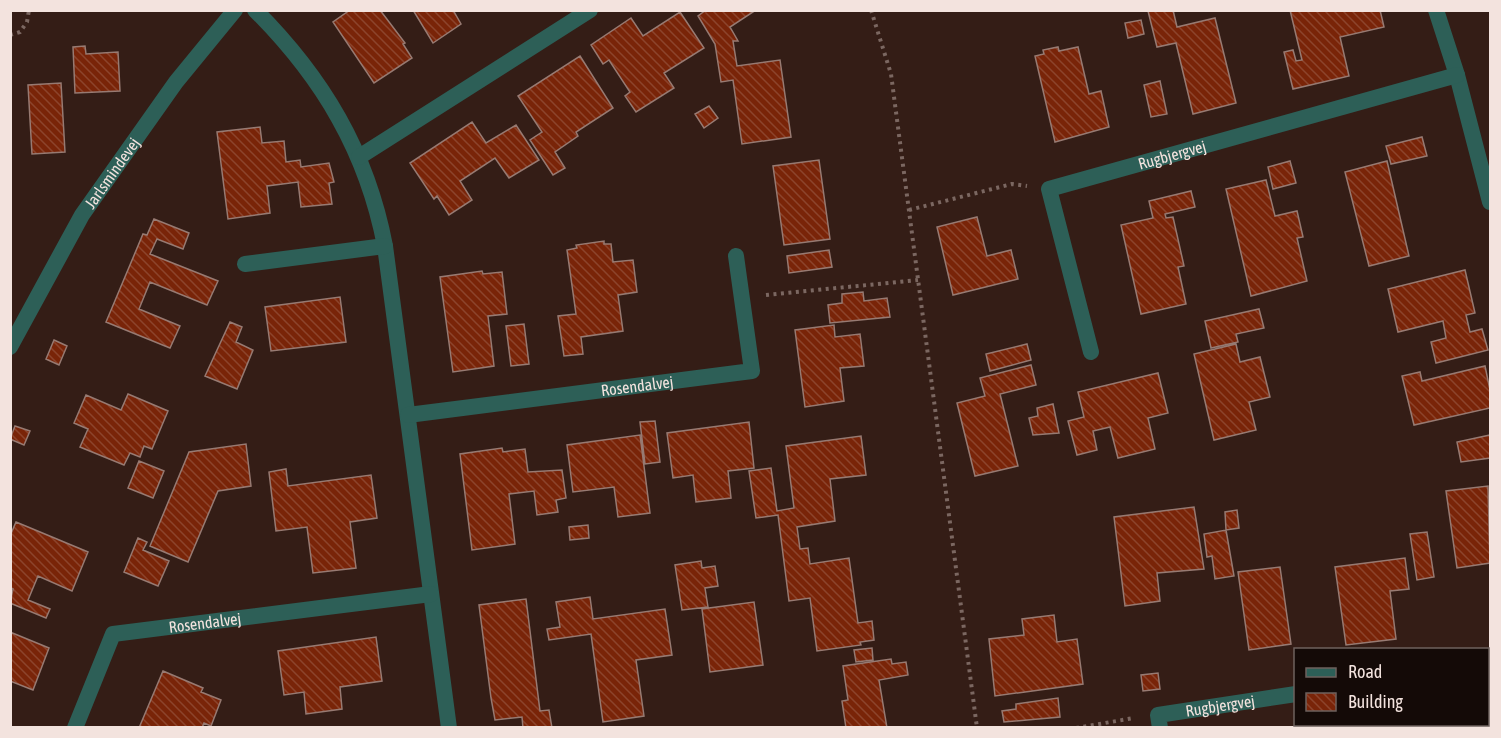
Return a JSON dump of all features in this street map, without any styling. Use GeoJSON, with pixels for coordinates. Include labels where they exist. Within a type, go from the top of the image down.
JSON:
{"type":"FeatureCollection","features":[{"type":"Feature","properties":{"kind":"street","name":"Jarlsmindevej"},"geometry":{"type":"LineString","coordinates":[[10,347],[81,215],[176,82],[235,10]]}},
{"type":"Feature","properties":{"kind":"street"},"geometry":{"type":"LineString","coordinates":[[255,10],[310,73],[342,122],[372,190],[385,246],[448,728]]}},
{"type":"Feature","properties":{"kind":"street"},"geometry":{"type":"LineString","coordinates":[[359,157],[590,10]]}},
{"type":"Feature","properties":{"kind":"street"},"geometry":{"type":"LineString","coordinates":[[1436,10],[1457,75],[1491,202]]}},
{"type":"Feature","properties":{"kind":"street","name":"Rugbjergvej"},"geometry":{"type":"LineString","coordinates":[[1048,189],[1457,75]]}},
{"type":"Feature","properties":{"kind":"street"},"geometry":{"type":"LineString","coordinates":[[1048,189],[1091,352]]}},
{"type":"Feature","properties":{"kind":"street"},"geometry":{"type":"LineString","coordinates":[[245,264],[385,246]]}},
{"type":"Feature","properties":{"kind":"street","name":"Rosendalvej"},"geometry":{"type":"LineString","coordinates":[[408,415],[752,371],[736,256]]}},
{"type":"Feature","properties":{"kind":"street","name":"Rosendalvej"},"geometry":{"type":"LineString","coordinates":[[75,728],[113,634],[431,594]]}},
{"type":"Feature","properties":{"kind":"street","name":"Rugbjergvej"},"geometry":{"type":"LineString","coordinates":[[1159,721],[1294,694]]}},
{"type":"Feature","properties":{"kind":"path"},"geometry":{"type":"LineString","coordinates":[[10,35],[20,32],[27,22],[29,10]]}},
{"type":"Feature","properties":{"kind":"path"},"geometry":{"type":"LineString","coordinates":[[871,10],[891,74],[977,728]]}},
{"type":"Feature","properties":{"kind":"path"},"geometry":{"type":"LineString","coordinates":[[909,210],[1012,184],[1048,189]]}},
{"type":"Feature","properties":{"kind":"path"},"geometry":{"type":"LineString","coordinates":[[742,297],[918,280]]}},
{"type":"Feature","properties":{"kind":"path"},"geometry":{"type":"LineString","coordinates":[[1076,728],[1159,721]]}},
{"type":"Feature","properties":{"kind":"building"},"geometry":{"type":"Polygon","coordinates":[[[350,10],[380,10],[405,43],[403,44],[412,58],[374,83],[333,22],[350,10]]]}},
{"type":"Feature","properties":{"kind":"building"},"geometry":{"type":"Polygon","coordinates":[[[413,10],[453,10],[461,24],[433,43],[413,10]]]}},
{"type":"Feature","properties":{"kind":"building"},"geometry":{"type":"Polygon","coordinates":[[[706,10],[756,10],[730,27],[738,41],[733,41],[737,66],[780,60],[791,137],[742,144],[733,80],[721,82],[715,44],[698,16],[706,10]]]}},
{"type":"Feature","properties":{"kind":"building"},"geometry":{"type":"Polygon","coordinates":[[[1173,10],[1177,27],[1215,18],[1236,103],[1193,114],[1176,43],[1157,47],[1148,11],[1173,10]]]}},
{"type":"Feature","properties":{"kind":"building"},"geometry":{"type":"Polygon","coordinates":[[[1290,10],[1380,10],[1384,27],[1340,37],[1349,76],[1293,89],[1284,52],[1293,50],[1296,61],[1302,60],[1290,10]]]}},
{"type":"Feature","properties":{"kind":"building"},"geometry":{"type":"Polygon","coordinates":[[[680,12],[704,48],[664,73],[674,88],[636,112],[625,96],[630,92],[609,60],[603,64],[591,45],[631,18],[643,36],[680,12]]]}},
{"type":"Feature","properties":{"kind":"building"},"geometry":{"type":"Polygon","coordinates":[[[1141,20],[1144,34],[1128,38],[1125,23],[1141,20]]]}},
{"type":"Feature","properties":{"kind":"building"},"geometry":{"type":"Polygon","coordinates":[[[85,46],[86,54],[118,52],[120,91],[75,93],[73,47],[85,46]]]}},
{"type":"Feature","properties":{"kind":"building"},"geometry":{"type":"Polygon","coordinates":[[[1058,47],[1059,51],[1078,47],[1089,94],[1101,91],[1109,127],[1055,142],[1035,56],[1044,54],[1043,50],[1058,47]]]}},
{"type":"Feature","properties":{"kind":"building"},"geometry":{"type":"Polygon","coordinates":[[[580,56],[613,108],[576,132],[578,136],[555,152],[565,168],[553,175],[530,140],[542,132],[518,96],[580,56]]]}},
{"type":"Feature","properties":{"kind":"building"},"geometry":{"type":"Polygon","coordinates":[[[1160,81],[1167,114],[1151,117],[1144,85],[1160,81]]]}},
{"type":"Feature","properties":{"kind":"building"},"geometry":{"type":"Polygon","coordinates":[[[61,83],[65,152],[32,154],[28,85],[61,83]]]}},
{"type":"Feature","properties":{"kind":"building"},"geometry":{"type":"Polygon","coordinates":[[[709,106],[718,118],[704,128],[695,114],[709,106]]]}},
{"type":"Feature","properties":{"kind":"building"},"geometry":{"type":"Polygon","coordinates":[[[472,122],[486,143],[516,125],[539,160],[509,178],[495,158],[460,181],[472,200],[449,215],[437,196],[434,199],[410,163],[472,122]]]}},
{"type":"Feature","properties":{"kind":"building"},"geometry":{"type":"Polygon","coordinates":[[[260,127],[262,143],[284,141],[286,162],[300,160],[301,167],[329,163],[334,182],[329,183],[332,204],[301,207],[298,182],[267,186],[270,213],[228,219],[217,132],[260,127]]]}},
{"type":"Feature","properties":{"kind":"building"},"geometry":{"type":"Polygon","coordinates":[[[1422,137],[1427,156],[1391,164],[1386,146],[1422,137]]]}},
{"type":"Feature","properties":{"kind":"building"},"geometry":{"type":"Polygon","coordinates":[[[819,160],[830,239],[784,245],[773,166],[819,160]]]}},
{"type":"Feature","properties":{"kind":"building"},"geometry":{"type":"Polygon","coordinates":[[[1290,161],[1296,183],[1273,189],[1268,167],[1290,161]]]}},
{"type":"Feature","properties":{"kind":"building"},"geometry":{"type":"Polygon","coordinates":[[[1387,161],[1409,256],[1369,266],[1345,172],[1387,161]]]}},
{"type":"Feature","properties":{"kind":"building"},"geometry":{"type":"Polygon","coordinates":[[[1266,180],[1275,216],[1297,211],[1303,237],[1297,238],[1307,281],[1251,296],[1226,189],[1266,180]]]}},
{"type":"Feature","properties":{"kind":"building"},"geometry":{"type":"Polygon","coordinates":[[[1191,191],[1195,207],[1165,214],[1166,218],[1173,217],[1184,266],[1178,267],[1186,304],[1141,314],[1121,225],[1153,218],[1149,201],[1191,191]]]}},
{"type":"Feature","properties":{"kind":"building"},"geometry":{"type":"Polygon","coordinates":[[[977,217],[987,256],[1011,250],[1018,279],[953,295],[937,227],[977,217]]]}},
{"type":"Feature","properties":{"kind":"building"},"geometry":{"type":"Polygon","coordinates":[[[154,219],[189,233],[183,249],[157,239],[150,254],[218,281],[207,305],[150,282],[139,309],[180,326],[170,348],[106,322],[143,234],[147,235],[154,219]]]}},
{"type":"Feature","properties":{"kind":"building"},"geometry":{"type":"Polygon","coordinates":[[[604,241],[604,244],[611,244],[613,262],[633,260],[637,292],[618,295],[623,331],[581,337],[583,354],[564,356],[558,316],[576,314],[567,250],[577,248],[576,245],[604,241]]]}},
{"type":"Feature","properties":{"kind":"building"},"geometry":{"type":"Polygon","coordinates":[[[829,250],[832,267],[789,273],[787,256],[829,250]]]}},
{"type":"Feature","properties":{"kind":"building"},"geometry":{"type":"Polygon","coordinates":[[[1465,270],[1475,313],[1466,315],[1470,332],[1482,329],[1488,350],[1436,363],[1431,342],[1446,338],[1443,321],[1398,332],[1388,289],[1465,270]]]}},
{"type":"Feature","properties":{"kind":"building"},"geometry":{"type":"Polygon","coordinates":[[[482,271],[483,274],[502,272],[507,314],[488,316],[494,366],[453,372],[440,277],[482,271]]]}},
{"type":"Feature","properties":{"kind":"building"},"geometry":{"type":"Polygon","coordinates":[[[863,292],[864,301],[887,298],[890,317],[830,323],[828,305],[842,303],[842,294],[863,292]]]}},
{"type":"Feature","properties":{"kind":"building"},"geometry":{"type":"Polygon","coordinates":[[[340,297],[346,342],[271,351],[265,307],[340,297]]]}},
{"type":"Feature","properties":{"kind":"building"},"geometry":{"type":"Polygon","coordinates":[[[1259,309],[1264,328],[1236,334],[1238,342],[1211,348],[1205,321],[1259,309]]]}},
{"type":"Feature","properties":{"kind":"building"},"geometry":{"type":"Polygon","coordinates":[[[230,322],[242,327],[236,342],[253,350],[237,389],[205,376],[230,322]]]}},
{"type":"Feature","properties":{"kind":"building"},"geometry":{"type":"Polygon","coordinates":[[[524,324],[529,364],[511,366],[506,326],[524,324]]]}},
{"type":"Feature","properties":{"kind":"building"},"geometry":{"type":"Polygon","coordinates":[[[834,325],[835,337],[860,334],[864,366],[840,368],[844,401],[805,407],[795,330],[834,325]]]}},
{"type":"Feature","properties":{"kind":"building"},"geometry":{"type":"Polygon","coordinates":[[[54,340],[67,346],[59,365],[46,359],[54,340]]]}},
{"type":"Feature","properties":{"kind":"building"},"geometry":{"type":"Polygon","coordinates":[[[1027,344],[1031,360],[990,371],[986,354],[1027,344]]]}},
{"type":"Feature","properties":{"kind":"building"},"geometry":{"type":"Polygon","coordinates":[[[1236,344],[1240,362],[1260,357],[1270,397],[1249,402],[1256,430],[1214,440],[1194,354],[1236,344]]]}},
{"type":"Feature","properties":{"kind":"building"},"geometry":{"type":"Polygon","coordinates":[[[1031,365],[1036,385],[1000,394],[1018,466],[975,476],[957,403],[985,396],[980,378],[1031,365]]]}},
{"type":"Feature","properties":{"kind":"building"},"geometry":{"type":"Polygon","coordinates":[[[1485,366],[1490,390],[1490,408],[1414,425],[1402,376],[1420,372],[1422,381],[1485,366]]]}},
{"type":"Feature","properties":{"kind":"building"},"geometry":{"type":"Polygon","coordinates":[[[1158,373],[1168,413],[1148,418],[1155,449],[1118,458],[1110,427],[1093,431],[1097,450],[1077,455],[1068,421],[1084,417],[1078,392],[1158,373]]]}},
{"type":"Feature","properties":{"kind":"building"},"geometry":{"type":"Polygon","coordinates":[[[128,394],[168,411],[152,449],[144,446],[140,457],[130,453],[124,465],[80,447],[88,429],[74,423],[86,395],[121,410],[128,394]]]}},
{"type":"Feature","properties":{"kind":"building"},"geometry":{"type":"Polygon","coordinates":[[[1053,404],[1059,433],[1033,435],[1029,418],[1038,416],[1037,408],[1053,404]]]}},
{"type":"Feature","properties":{"kind":"building"},"geometry":{"type":"Polygon","coordinates":[[[655,421],[660,462],[645,464],[640,422],[655,421]]]}},
{"type":"Feature","properties":{"kind":"building"},"geometry":{"type":"Polygon","coordinates":[[[749,422],[754,468],[728,471],[731,498],[696,502],[693,475],[673,478],[667,433],[749,422]]]}},
{"type":"Feature","properties":{"kind":"building"},"geometry":{"type":"Polygon","coordinates":[[[15,426],[30,431],[24,445],[10,439],[15,426]]]}},
{"type":"Feature","properties":{"kind":"building"},"geometry":{"type":"Polygon","coordinates":[[[640,435],[650,513],[618,517],[614,487],[573,492],[567,445],[640,435]]]}},
{"type":"Feature","properties":{"kind":"building"},"geometry":{"type":"Polygon","coordinates":[[[1490,435],[1490,458],[1461,462],[1457,442],[1490,435]]]}},
{"type":"Feature","properties":{"kind":"building"},"geometry":{"type":"Polygon","coordinates":[[[861,436],[866,475],[830,479],[835,521],[797,527],[800,549],[808,548],[810,564],[849,558],[858,623],[872,621],[874,640],[860,642],[861,645],[817,651],[810,598],[789,601],[778,515],[756,518],[749,471],[771,468],[777,511],[794,508],[786,446],[861,436]]]}},
{"type":"Feature","properties":{"kind":"building"},"geometry":{"type":"Polygon","coordinates":[[[246,444],[251,486],[218,491],[188,562],[150,546],[189,452],[246,444]]]}},
{"type":"Feature","properties":{"kind":"building"},"geometry":{"type":"Polygon","coordinates":[[[502,448],[503,452],[525,449],[528,472],[562,470],[566,498],[556,500],[558,512],[537,515],[534,491],[509,494],[515,544],[472,550],[460,454],[502,448]]]}},
{"type":"Feature","properties":{"kind":"building"},"geometry":{"type":"Polygon","coordinates":[[[139,461],[164,471],[153,498],[128,488],[139,461]]]}},
{"type":"Feature","properties":{"kind":"building"},"geometry":{"type":"Polygon","coordinates":[[[286,469],[288,486],[371,475],[377,518],[350,522],[356,568],[313,573],[307,527],[276,531],[269,472],[286,469]]]}},
{"type":"Feature","properties":{"kind":"building"},"geometry":{"type":"Polygon","coordinates":[[[1488,486],[1490,563],[1457,568],[1446,491],[1488,486]]]}},
{"type":"Feature","properties":{"kind":"building"},"geometry":{"type":"Polygon","coordinates":[[[1194,507],[1204,569],[1157,573],[1160,601],[1125,606],[1114,517],[1194,507]]]}},
{"type":"Feature","properties":{"kind":"building"},"geometry":{"type":"Polygon","coordinates":[[[1237,510],[1239,528],[1226,530],[1225,512],[1237,510]]]}},
{"type":"Feature","properties":{"kind":"building"},"geometry":{"type":"Polygon","coordinates":[[[16,522],[88,552],[72,591],[38,576],[28,600],[50,609],[46,618],[10,603],[13,589],[10,588],[10,536],[16,522]]]}},
{"type":"Feature","properties":{"kind":"building"},"geometry":{"type":"Polygon","coordinates":[[[588,525],[589,538],[570,540],[569,527],[588,525]]]}},
{"type":"Feature","properties":{"kind":"building"},"geometry":{"type":"Polygon","coordinates":[[[1226,530],[1234,576],[1215,579],[1212,556],[1207,557],[1204,534],[1226,530]]]}},
{"type":"Feature","properties":{"kind":"building"},"geometry":{"type":"Polygon","coordinates":[[[1427,532],[1434,577],[1417,580],[1410,534],[1427,532]]]}},
{"type":"Feature","properties":{"kind":"building"},"geometry":{"type":"Polygon","coordinates":[[[138,538],[147,542],[143,550],[169,561],[158,586],[124,572],[138,538]]]}},
{"type":"Feature","properties":{"kind":"building"},"geometry":{"type":"Polygon","coordinates":[[[1405,558],[1409,589],[1390,591],[1396,639],[1346,645],[1335,567],[1405,558]]]}},
{"type":"Feature","properties":{"kind":"building"},"geometry":{"type":"Polygon","coordinates":[[[701,561],[702,568],[715,566],[718,586],[705,588],[708,607],[682,610],[675,565],[701,561]]]}},
{"type":"Feature","properties":{"kind":"building"},"geometry":{"type":"Polygon","coordinates":[[[1280,567],[1291,644],[1249,650],[1238,572],[1280,567]]]}},
{"type":"Feature","properties":{"kind":"building"},"geometry":{"type":"Polygon","coordinates":[[[590,597],[593,619],[665,609],[672,655],[636,660],[644,716],[603,722],[591,634],[549,640],[547,629],[560,627],[556,602],[590,597]]]}},
{"type":"Feature","properties":{"kind":"building"},"geometry":{"type":"Polygon","coordinates":[[[526,599],[540,711],[549,710],[552,728],[523,728],[522,717],[495,720],[479,605],[526,599]]]}},
{"type":"Feature","properties":{"kind":"building"},"geometry":{"type":"Polygon","coordinates":[[[754,602],[763,665],[710,672],[702,609],[754,602]]]}},
{"type":"Feature","properties":{"kind":"building"},"geometry":{"type":"Polygon","coordinates":[[[1054,615],[1057,642],[1077,639],[1083,684],[995,696],[989,639],[1024,635],[1022,619],[1054,615]]]}},
{"type":"Feature","properties":{"kind":"building"},"geometry":{"type":"Polygon","coordinates":[[[10,632],[49,648],[33,690],[10,681],[10,632]]]}},
{"type":"Feature","properties":{"kind":"building"},"geometry":{"type":"Polygon","coordinates":[[[376,637],[382,681],[340,687],[342,709],[306,714],[304,692],[284,695],[278,651],[376,637]]]}},
{"type":"Feature","properties":{"kind":"building"},"geometry":{"type":"Polygon","coordinates":[[[872,648],[873,660],[856,662],[854,650],[872,648]]]}},
{"type":"Feature","properties":{"kind":"building"},"geometry":{"type":"Polygon","coordinates":[[[891,659],[892,664],[906,662],[908,675],[879,680],[887,728],[846,728],[842,701],[848,700],[843,666],[891,659]]]}},
{"type":"Feature","properties":{"kind":"building"},"geometry":{"type":"Polygon","coordinates":[[[163,671],[203,688],[201,692],[221,700],[211,726],[204,723],[202,728],[139,728],[163,671]]]}},
{"type":"Feature","properties":{"kind":"building"},"geometry":{"type":"Polygon","coordinates":[[[1158,673],[1160,689],[1143,691],[1141,675],[1158,673]]]}},
{"type":"Feature","properties":{"kind":"building"},"geometry":{"type":"Polygon","coordinates":[[[1058,698],[1060,717],[1004,722],[1002,711],[1016,709],[1016,704],[1058,698]]]}},
{"type":"Feature","properties":{"kind":"building"},"geometry":{"type":"Polygon","coordinates":[[[1396,726],[1442,726],[1442,728],[1396,728],[1396,726]]]}}]}
